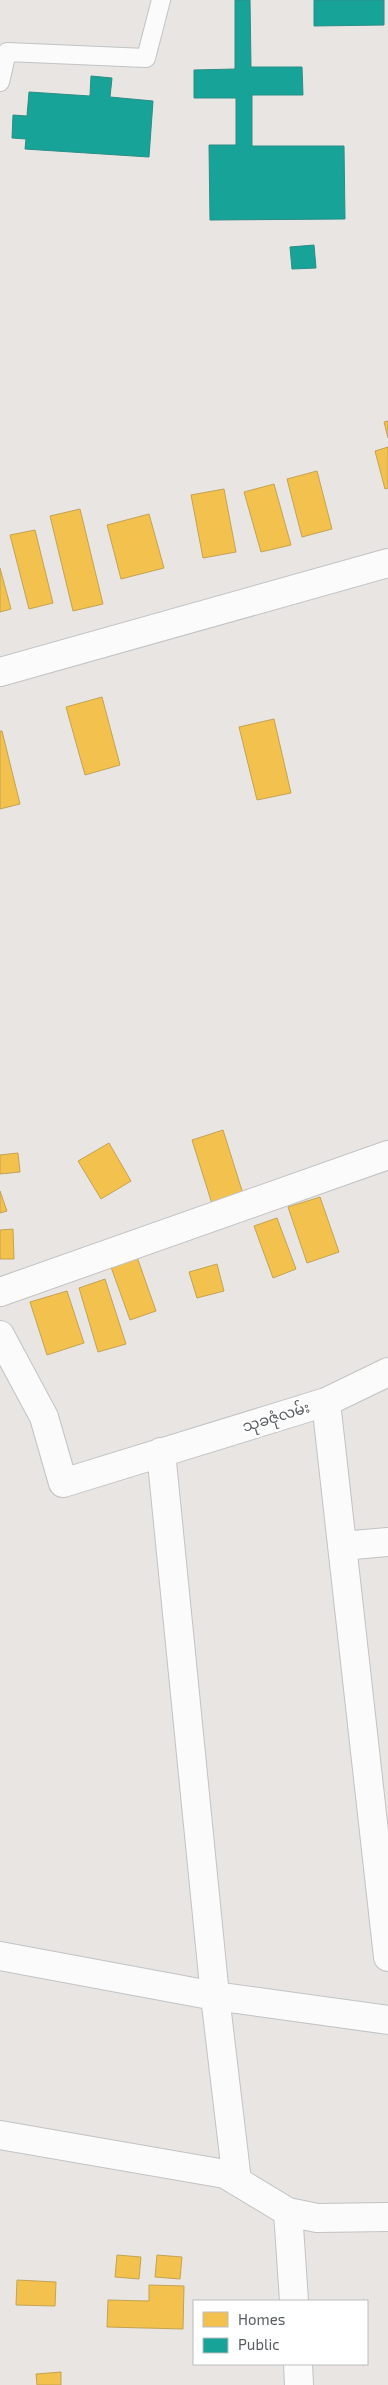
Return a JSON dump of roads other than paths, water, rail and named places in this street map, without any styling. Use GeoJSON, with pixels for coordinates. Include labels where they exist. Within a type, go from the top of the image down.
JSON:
{"type":"FeatureCollection","features":[{"type":"Feature","properties":{"kind":"street"},"geometry":{"type":"LineString","coordinates":[[0,672],[388,562]]}},
{"type":"Feature","properties":{"kind":"street"},"geometry":{"type":"LineString","coordinates":[[0,1292],[388,1155]]}},
{"type":"Feature","properties":{"kind":"street","name":"သုခဇုံလမ်း"},"geometry":{"type":"LineString","coordinates":[[0,1335],[44,1417],[63,1483],[326,1402],[388,1372]]}},
{"type":"Feature","properties":{"kind":"street"},"geometry":{"type":"LineString","coordinates":[[326,1402],[388,1957]]}},
{"type":"Feature","properties":{"kind":"street"},"geometry":{"type":"LineString","coordinates":[[161,1452],[215,1996],[237,2181]]}},
{"type":"Feature","properties":{"kind":"street"},"geometry":{"type":"LineString","coordinates":[[342,1546],[388,1542]]}},
{"type":"Feature","properties":{"kind":"street"},"geometry":{"type":"LineString","coordinates":[[0,1956],[215,1996],[388,2020]]}},
{"type":"Feature","properties":{"kind":"street"},"geometry":{"type":"LineString","coordinates":[[0,2134],[225,2174],[288,2212],[318,2218],[388,2217]]}},
{"type":"Feature","properties":{"kind":"street"},"geometry":{"type":"LineString","coordinates":[[288,2212],[294,2300]]}},
{"type":"Feature","properties":{"kind":"street"},"geometry":{"type":"LineString","coordinates":[[298,2365],[300,2385]]}},
{"type":"Feature","properties":{"kind":"lane"},"geometry":{"type":"LineString","coordinates":[[0,82],[8,52],[146,58],[161,0]]}}]}
